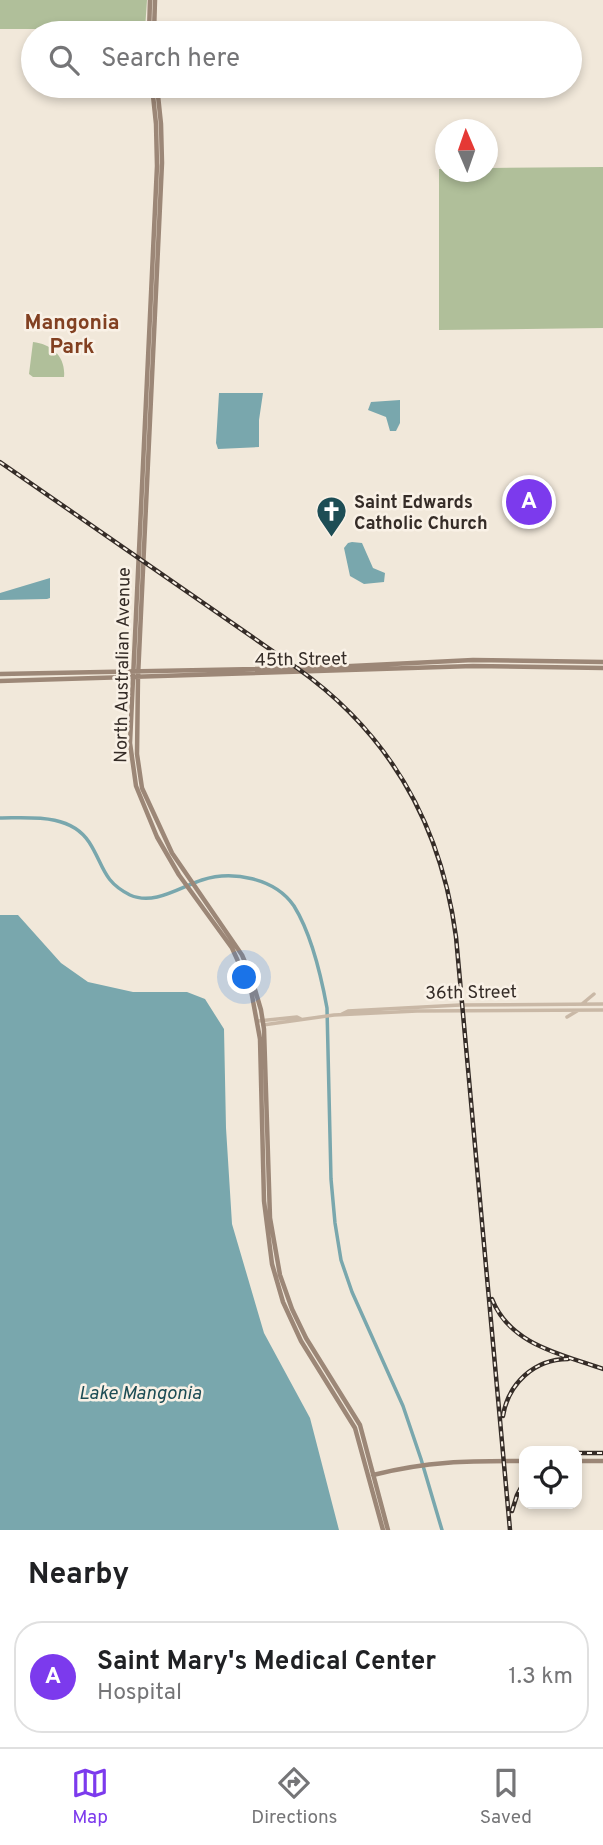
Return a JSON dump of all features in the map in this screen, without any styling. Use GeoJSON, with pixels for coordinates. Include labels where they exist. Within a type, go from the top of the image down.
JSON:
{"type":"FeatureCollection","features":[{"type":"Feature","properties":{"kind":"main road"},"geometry":{"type":"LineString","coordinates":[[151,21],[152,0]]}},
{"type":"Feature","properties":{"kind":"main road","name":"North Australian Avenue"},"geometry":{"type":"LineString","coordinates":[[156,98],[161,124],[136,674],[130,743],[134,777],[157,837],[238,958],[251,990],[261,1023],[265,1221],[274,1273],[287,1312],[300,1339],[355,1428],[372,1475],[386,1530]]}},
{"type":"Feature","properties":{"kind":"main road","name":"45th Street"},"geometry":{"type":"LineString","coordinates":[[0,681],[473,660],[603,662]]}},
{"type":"Feature","properties":{"kind":"main road","name":"45th Street"},"geometry":{"type":"LineString","coordinates":[[0,674],[136,674],[473,666],[603,668]]}},
{"type":"Feature","properties":{"kind":"main road"},"geometry":{"type":"LineString","coordinates":[[372,1475],[426,1463],[519,1461]]}},
{"type":"Feature","properties":{"kind":"main road"},"geometry":{"type":"LineString","coordinates":[[582,1461],[603,1461]]}},
{"type":"Feature","properties":{"kind":"street"},"geometry":{"type":"LineString","coordinates":[[581,1004],[594,994]]}},
{"type":"Feature","properties":{"kind":"street"},"geometry":{"type":"LineString","coordinates":[[555,1004],[560,997]]}},
{"type":"Feature","properties":{"kind":"street","name":"36th Street"},"geometry":{"type":"LineString","coordinates":[[340,1015],[348,1011],[397,1007],[603,1004]]}},
{"type":"Feature","properties":{"kind":"street","name":"36th Street"},"geometry":{"type":"LineString","coordinates":[[261,1023],[297,1017],[301,1019],[447,1010],[602,1012]]}},
{"type":"Feature","properties":{"kind":"street"},"geometry":{"type":"LineString","coordinates":[[567,1017],[578,1010]]}},
{"type":"Feature","properties":{"kind":"green space"},"geometry":{"type":"Polygon","coordinates":[[[0,0],[147,0],[146,21],[21,21],[21,29],[0,29],[0,0]]]}},
{"type":"Feature","properties":{"kind":"green space"},"geometry":{"type":"Polygon","coordinates":[[[603,167],[603,328],[439,330],[439,182],[498,182],[498,168],[603,167]]]}},
{"type":"Feature","properties":{"kind":"green space"},"geometry":{"type":"Polygon","coordinates":[[[33,342],[40,343],[56,353],[63,363],[64,377],[33,377],[29,374],[33,342]]]}},
{"type":"Feature","properties":{"kind":"water"},"geometry":{"type":"Polygon","coordinates":[[[219,393],[263,393],[259,447],[218,449],[216,443],[219,393]]]}},
{"type":"Feature","properties":{"kind":"water"},"geometry":{"type":"Polygon","coordinates":[[[400,400],[400,423],[396,431],[390,431],[386,417],[368,410],[371,402],[400,400]]]}},
{"type":"Feature","properties":{"kind":"water"},"geometry":{"type":"Polygon","coordinates":[[[352,542],[362,543],[373,568],[385,573],[384,582],[364,584],[350,576],[344,548],[352,542]]]}},
{"type":"Feature","properties":{"kind":"water"},"geometry":{"type":"Polygon","coordinates":[[[50,578],[50,598],[0,600],[0,593],[50,578]]]}},
{"type":"Feature","properties":{"kind":"water","name":"Lake Mangonia"},"geometry":{"type":"Polygon","coordinates":[[[0,915],[18,915],[61,963],[88,982],[133,992],[187,992],[205,999],[224,1029],[232,1224],[264,1333],[310,1418],[339,1530],[0,1530],[0,915]]]}},
{"type":"Feature","properties":{"kind":"waterway"},"geometry":{"type":"LineString","coordinates":[[0,818],[49,819],[71,826],[89,842],[114,884],[139,898],[158,897],[214,877],[239,876],[276,889],[294,906],[311,942],[327,1008],[331,1179],[341,1260],[352,1292],[403,1406],[442,1530]]}},
{"type":"Feature","properties":{"kind":"railway"},"geometry":{"type":"LineString","coordinates":[[0,462],[297,668],[330,694],[359,722],[384,752],[406,785],[424,820],[449,896],[456,937],[510,1530]]}},
{"type":"Feature","properties":{"kind":"railway"},"geometry":{"type":"LineString","coordinates":[[492,1299],[500,1315],[511,1327],[538,1346],[603,1369]]}},
{"type":"Feature","properties":{"kind":"railway"},"geometry":{"type":"LineString","coordinates":[[503,1416],[510,1394],[525,1375],[544,1363],[568,1359]]}},
{"type":"Feature","properties":{"kind":"railway"},"geometry":{"type":"LineString","coordinates":[[582,1453],[603,1453]]}},
{"type":"Feature","properties":{"kind":"railway"},"geometry":{"type":"LineString","coordinates":[[512,1511],[519,1491]]}},
{"type":"Feature","properties":{"kind":"place","name":"Saint Mary's Medical Center"},"geometry":{"type":"Point","coordinates":[529,502]}},
{"type":"Feature","properties":{"kind":"place","name":"Saint Edwards Catholic Church"},"geometry":{"type":"Point","coordinates":[331,539]}},
{"type":"Feature","properties":{"kind":"district","name":"Mangonia Park"},"geometry":{"type":"Point","coordinates":[72,334]}}]}
